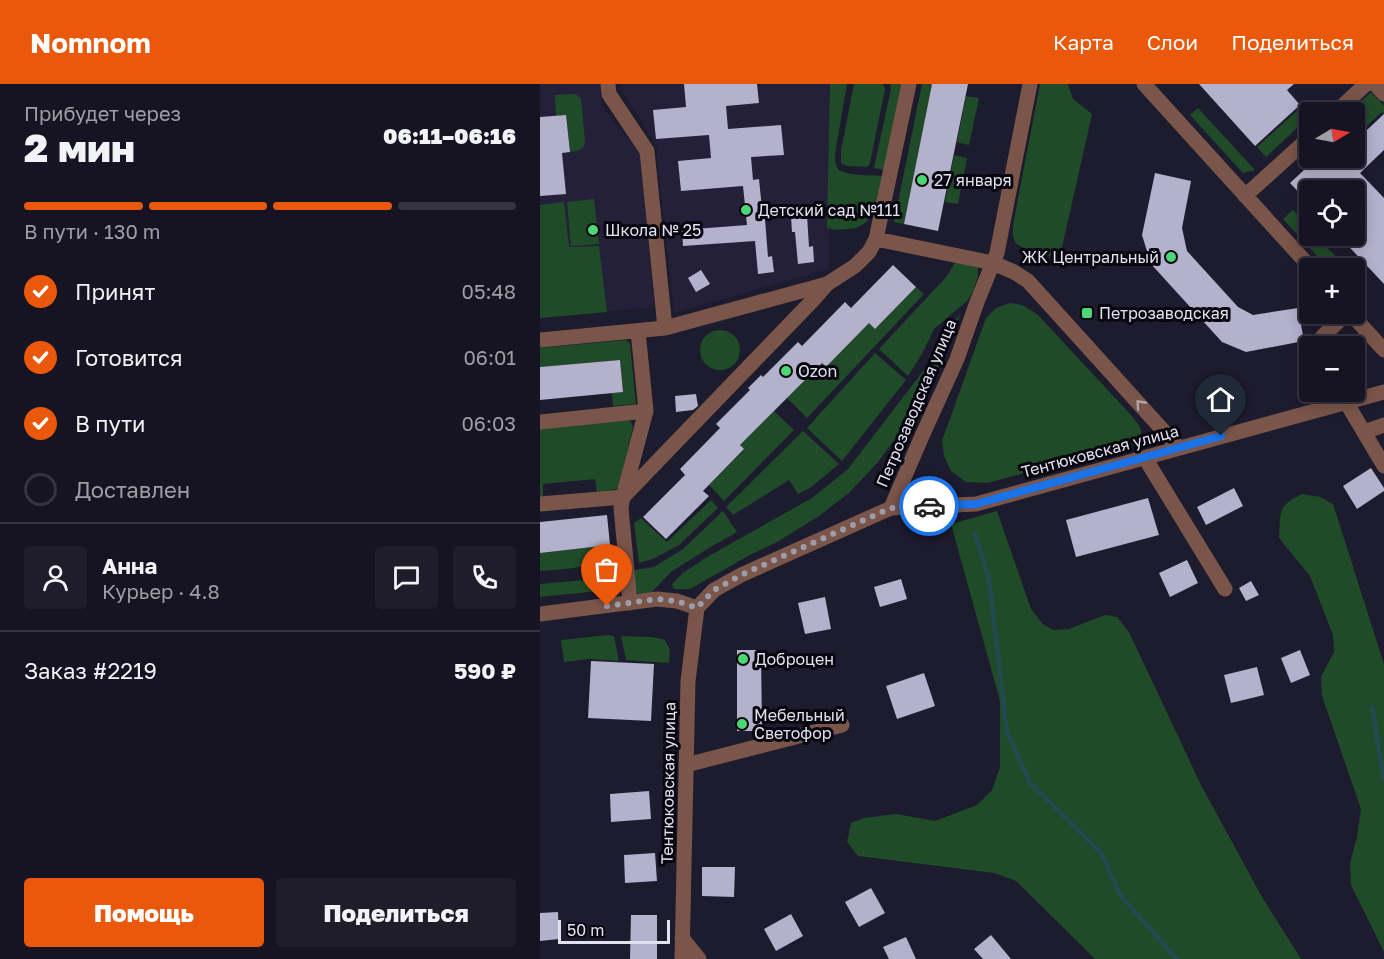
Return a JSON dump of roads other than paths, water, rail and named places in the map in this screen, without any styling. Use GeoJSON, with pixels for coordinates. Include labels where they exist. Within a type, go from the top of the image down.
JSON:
{"type":"FeatureCollection","features":[{"type":"Feature","properties":{"kind":"street"},"geometry":{"type":"LineString","coordinates":[[608,84],[609,94],[647,151],[665,328]]}},
{"type":"Feature","properties":{"kind":"street"},"geometry":{"type":"LineString","coordinates":[[540,340],[665,328],[826,284],[855,266],[869,252],[876,239],[909,84]]}},
{"type":"Feature","properties":{"kind":"street","name":"Петрозаводская улица"},"geometry":{"type":"LineString","coordinates":[[697,608],[714,590],[741,575],[891,508],[957,359],[993,263],[1030,84]]}},
{"type":"Feature","properties":{"kind":"street"},"geometry":{"type":"LineString","coordinates":[[1144,84],[1302,258]]}},
{"type":"Feature","properties":{"kind":"street"},"geometry":{"type":"LineString","coordinates":[[1347,102],[1366,84]]}},
{"type":"Feature","properties":{"kind":"street"},"geometry":{"type":"LineString","coordinates":[[1375,84],[1384,94]]}},
{"type":"Feature","properties":{"kind":"street"},"geometry":{"type":"LineString","coordinates":[[1245,196],[1299,147]]}},
{"type":"Feature","properties":{"kind":"street"},"geometry":{"type":"LineString","coordinates":[[876,239],[993,263],[1028,281],[1179,448]]}},
{"type":"Feature","properties":{"kind":"street"},"geometry":{"type":"LineString","coordinates":[[540,504],[623,496],[826,284]]}},
{"type":"Feature","properties":{"kind":"street"},"geometry":{"type":"LineString","coordinates":[[1323,336],[1336,324]]}},
{"type":"Feature","properties":{"kind":"street"},"geometry":{"type":"LineString","coordinates":[[1360,324],[1384,350]]}},
{"type":"Feature","properties":{"kind":"street"},"geometry":{"type":"LineString","coordinates":[[630,603],[621,508],[646,411],[638,331]]}},
{"type":"Feature","properties":{"kind":"street","name":"Тентюковская улица"},"geometry":{"type":"LineString","coordinates":[[1365,397],[1384,392]]}},
{"type":"Feature","properties":{"kind":"street"},"geometry":{"type":"LineString","coordinates":[[1346,402],[1384,466]]}},
{"type":"Feature","properties":{"kind":"street","name":"Тентюковская улица"},"geometry":{"type":"LineString","coordinates":[[891,508],[976,504],[1346,402]]}},
{"type":"Feature","properties":{"kind":"street"},"geometry":{"type":"LineString","coordinates":[[540,422],[646,411]]}},
{"type":"Feature","properties":{"kind":"street"},"geometry":{"type":"LineString","coordinates":[[1364,432],[1384,425]]}},
{"type":"Feature","properties":{"kind":"street"},"geometry":{"type":"LineString","coordinates":[[1145,458],[1225,589]]}},
{"type":"Feature","properties":{"kind":"street"},"geometry":{"type":"LineString","coordinates":[[540,614],[657,599],[677,601],[697,608]]}},
{"type":"Feature","properties":{"kind":"street","name":"Тентюковская улица"},"geometry":{"type":"LineString","coordinates":[[682,959],[688,681],[697,608]]}},
{"type":"Feature","properties":{"kind":"street"},"geometry":{"type":"LineString","coordinates":[[686,765],[842,725]]}},
{"type":"Feature","properties":{"kind":"street"},"geometry":{"type":"LineString","coordinates":[[682,938],[699,959]]}},
{"type":"Feature","properties":{"kind":"waterway"},"geometry":{"type":"LineString","coordinates":[[975,534],[989,579],[1007,732],[1030,783],[1101,853],[1121,896],[1177,959]]}},
{"type":"Feature","properties":{"kind":"waterway"},"geometry":{"type":"LineString","coordinates":[[1372,707],[1384,780]]}},
{"type":"Feature","properties":{"kind":"place","name":"27 января"},"geometry":{"type":"Point","coordinates":[922,180]}},
{"type":"Feature","properties":{"kind":"place","name":"Детский сад №111"},"geometry":{"type":"Point","coordinates":[746,210]}},
{"type":"Feature","properties":{"kind":"place","name":"Школа № 25"},"geometry":{"type":"Point","coordinates":[593,230]}},
{"type":"Feature","properties":{"kind":"place","name":"ЖК Центральный"},"geometry":{"type":"Point","coordinates":[1171,257]}},
{"type":"Feature","properties":{"kind":"place","name":"Петрозаводская"},"geometry":{"type":"Point","coordinates":[1087,313]}},
{"type":"Feature","properties":{"kind":"place","name":"Ozon"},"geometry":{"type":"Point","coordinates":[786,371]}},
{"type":"Feature","properties":{"kind":"place","name":"Доброцен"},"geometry":{"type":"Point","coordinates":[743,659]}},
{"type":"Feature","properties":{"kind":"place","name":"Мебельный Светофор"},"geometry":{"type":"Point","coordinates":[742,724]}}]}
